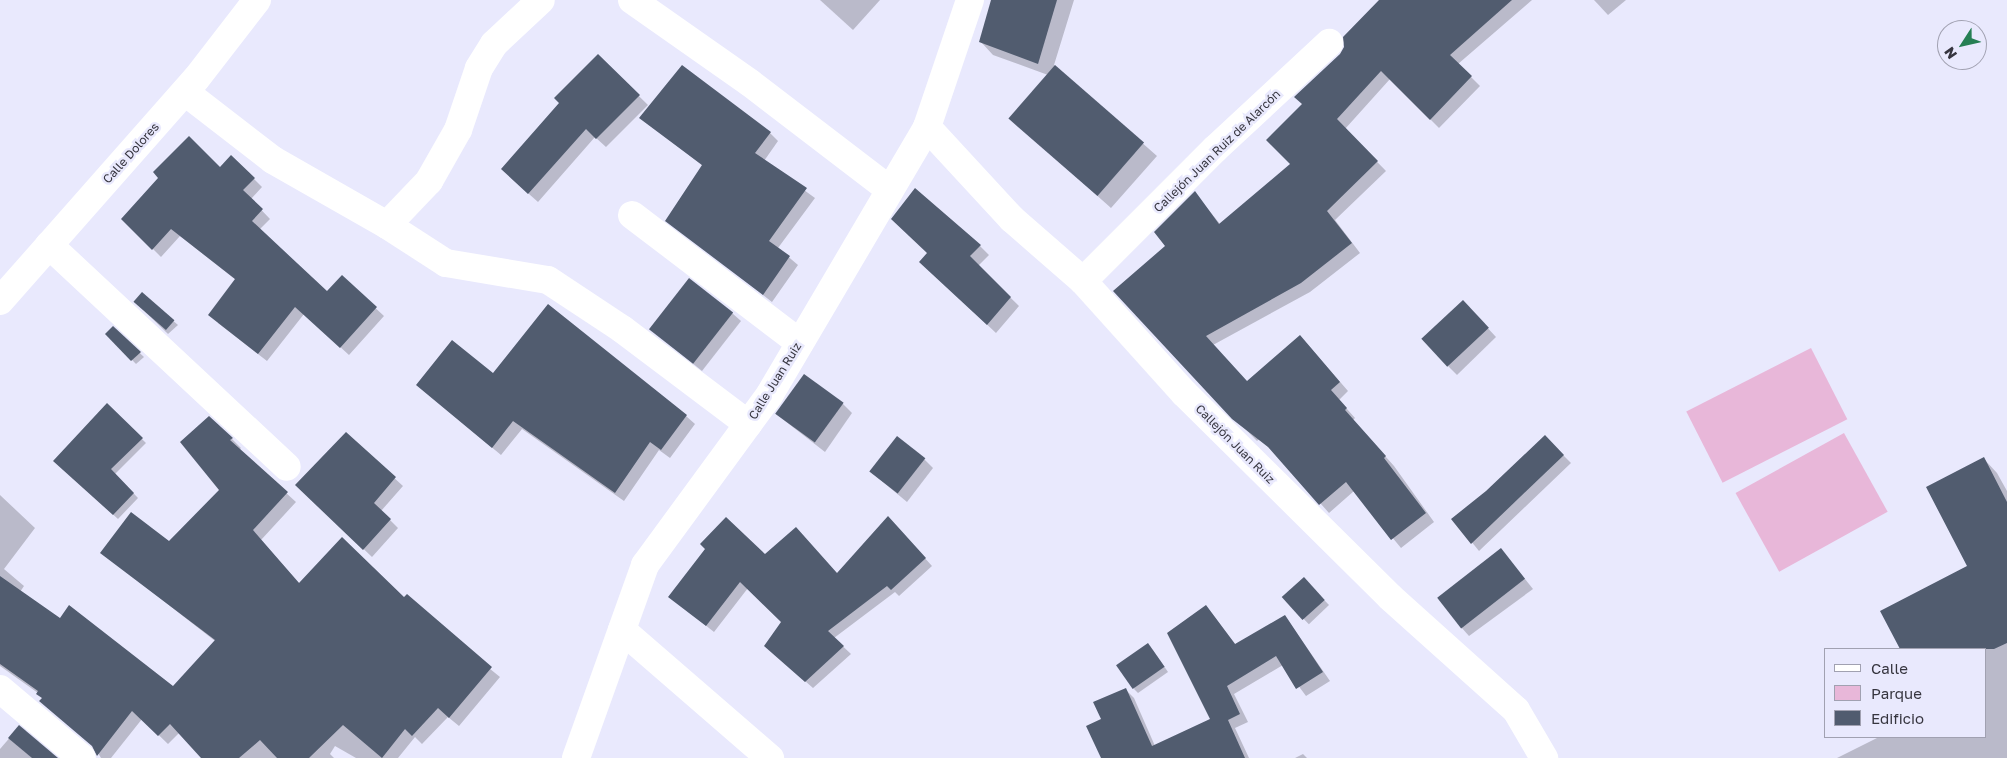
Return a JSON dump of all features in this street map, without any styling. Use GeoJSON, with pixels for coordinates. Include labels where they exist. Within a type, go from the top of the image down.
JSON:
{"type":"FeatureCollection","features":[{"type":"Feature","properties":{"kind":"street","name":"Calle Dolores"},"geometry":{"type":"LineString","coordinates":[[0,301],[185,92],[257,0]]}},
{"type":"Feature","properties":{"kind":"street"},"geometry":{"type":"LineString","coordinates":[[387,225],[429,180],[458,130],[479,68],[494,44],[541,0]]}},
{"type":"Feature","properties":{"kind":"street"},"geometry":{"type":"LineString","coordinates":[[632,0],[750,83],[890,190]]}},
{"type":"Feature","properties":{"kind":"street","name":"Calle Juan Ruiz"},"geometry":{"type":"LineString","coordinates":[[576,758],[645,565],[748,424],[800,343],[890,190],[926,127],[970,0]]}},
{"type":"Feature","properties":{"kind":"street","name":"Callejón Juan Ruiz de Alarcón"},"geometry":{"type":"LineString","coordinates":[[1083,281],[1214,150],[1330,43]]}},
{"type":"Feature","properties":{"kind":"street"},"geometry":{"type":"LineString","coordinates":[[185,92],[273,160],[387,225],[446,263],[548,280],[622,329],[748,424]]}},
{"type":"Feature","properties":{"kind":"street","name":"Callejón Juan Ruiz"},"geometry":{"type":"LineString","coordinates":[[926,127],[1012,219],[1083,281],[1184,393],[1368,576],[1516,710],[1544,758]]}},
{"type":"Feature","properties":{"kind":"street"},"geometry":{"type":"LineString","coordinates":[[632,215],[800,343]]}},
{"type":"Feature","properties":{"kind":"street"},"geometry":{"type":"LineString","coordinates":[[49,245],[287,467]]}},
{"type":"Feature","properties":{"kind":"street"},"geometry":{"type":"LineString","coordinates":[[622,630],[770,758]]}},
{"type":"Feature","properties":{"kind":"street"},"geometry":{"type":"LineString","coordinates":[[0,689],[82,758]]}},
{"type":"Feature","properties":{"kind":"green space"},"geometry":{"type":"Polygon","coordinates":[[[1811,348],[1847,419],[1723,483],[1686,412],[1811,348]]]}},
{"type":"Feature","properties":{"kind":"green space"},"geometry":{"type":"Polygon","coordinates":[[[1844,433],[1888,512],[1779,572],[1736,493],[1844,433]]]}},
{"type":"Feature","properties":{"kind":"building"},"geometry":{"type":"Polygon","coordinates":[[[991,0],[1057,0],[1038,64],[979,42],[991,0]]]}},
{"type":"Feature","properties":{"kind":"building"},"geometry":{"type":"Polygon","coordinates":[[[1379,0],[1512,0],[1450,55],[1472,76],[1430,120],[1381,71],[1337,119],[1378,161],[1327,211],[1352,243],[1301,283],[1206,336],[1247,381],[1300,335],[1340,382],[1331,390],[1347,408],[1345,410],[1386,456],[1384,458],[1426,513],[1391,540],[1346,482],[1319,505],[1268,447],[1232,419],[1113,291],[1165,246],[1154,232],[1195,191],[1219,224],[1290,164],[1266,140],[1302,104],[1294,97],[1340,54],[1344,47],[1343,37],[1379,0]]]}},
{"type":"Feature","properties":{"kind":"building"},"geometry":{"type":"Polygon","coordinates":[[[598,54],[640,95],[596,139],[586,129],[528,194],[501,169],[559,103],[554,98],[598,54]]]}},
{"type":"Feature","properties":{"kind":"building"},"geometry":{"type":"Polygon","coordinates":[[[682,65],[771,132],[755,153],[807,188],[769,241],[790,256],[763,295],[665,221],[702,165],[639,118],[682,65]]]}},
{"type":"Feature","properties":{"kind":"building"},"geometry":{"type":"Polygon","coordinates":[[[1055,65],[1144,142],[1097,196],[1008,119],[1055,65]]]}},
{"type":"Feature","properties":{"kind":"building"},"geometry":{"type":"Polygon","coordinates":[[[189,136],[220,167],[231,155],[255,178],[243,190],[263,209],[252,221],[327,291],[342,275],[377,307],[340,348],[295,307],[258,354],[208,315],[235,279],[171,229],[152,250],[121,219],[158,178],[153,172],[189,136]]]}},
{"type":"Feature","properties":{"kind":"building"},"geometry":{"type":"Polygon","coordinates":[[[915,188],[981,245],[970,256],[1011,297],[987,325],[919,262],[927,253],[891,219],[915,188]]]}},
{"type":"Feature","properties":{"kind":"building"},"geometry":{"type":"Polygon","coordinates":[[[689,278],[733,312],[693,364],[649,329],[689,278]]]}},
{"type":"Feature","properties":{"kind":"building"},"geometry":{"type":"Polygon","coordinates":[[[142,292],[174,320],[166,330],[133,302],[142,292]]]}},
{"type":"Feature","properties":{"kind":"building"},"geometry":{"type":"Polygon","coordinates":[[[1463,300],[1489,328],[1447,367],[1421,339],[1463,300]]]}},
{"type":"Feature","properties":{"kind":"building"},"geometry":{"type":"Polygon","coordinates":[[[548,304],[687,415],[661,450],[650,442],[615,493],[513,421],[492,448],[416,385],[452,340],[493,373],[548,304]]]}},
{"type":"Feature","properties":{"kind":"building"},"geometry":{"type":"Polygon","coordinates":[[[113,326],[141,352],[131,361],[105,334],[113,326]]]}},
{"type":"Feature","properties":{"kind":"building"},"geometry":{"type":"Polygon","coordinates":[[[804,374],[844,403],[815,442],[775,414],[804,374]]]}},
{"type":"Feature","properties":{"kind":"building"},"geometry":{"type":"Polygon","coordinates":[[[107,403],[143,438],[111,469],[134,493],[113,515],[53,461],[107,403]]]}},
{"type":"Feature","properties":{"kind":"building"},"geometry":{"type":"Polygon","coordinates":[[[209,416],[233,438],[230,440],[288,492],[253,530],[299,583],[342,537],[404,597],[407,594],[492,667],[449,718],[438,708],[412,736],[405,729],[382,758],[343,725],[309,758],[277,758],[260,740],[239,758],[201,758],[170,724],[158,736],[132,711],[97,756],[92,746],[39,701],[42,698],[36,694],[38,691],[0,664],[0,576],[60,618],[69,605],[173,686],[215,640],[100,553],[131,512],[169,541],[219,490],[180,442],[209,416]]]}},
{"type":"Feature","properties":{"kind":"building"},"geometry":{"type":"Polygon","coordinates":[[[346,432],[396,477],[374,503],[391,519],[363,550],[295,485],[346,432]]]}},
{"type":"Feature","properties":{"kind":"building"},"geometry":{"type":"Polygon","coordinates":[[[1545,435],[1564,455],[1471,544],[1451,519],[1486,491],[1545,435]]]}},
{"type":"Feature","properties":{"kind":"building"},"geometry":{"type":"Polygon","coordinates":[[[897,436],[925,458],[898,494],[869,471],[897,436]]]}},
{"type":"Feature","properties":{"kind":"building"},"geometry":{"type":"Polygon","coordinates":[[[1984,457],[2007,502],[2007,643],[1994,649],[1899,648],[1880,611],[1967,566],[1926,487],[1984,457]]]}},
{"type":"Feature","properties":{"kind":"building"},"geometry":{"type":"Polygon","coordinates":[[[888,516],[926,558],[891,590],[887,586],[828,631],[844,646],[805,682],[764,646],[781,622],[740,582],[706,626],[668,597],[705,549],[700,544],[726,517],[765,554],[796,527],[837,573],[888,516]]]}},
{"type":"Feature","properties":{"kind":"building"},"geometry":{"type":"Polygon","coordinates":[[[1501,548],[1525,579],[1461,629],[1437,598],[1501,548]]]}},
{"type":"Feature","properties":{"kind":"building"},"geometry":{"type":"Polygon","coordinates":[[[1304,577],[1325,600],[1302,620],[1282,597],[1304,577]]]}},
{"type":"Feature","properties":{"kind":"building"},"geometry":{"type":"Polygon","coordinates":[[[1206,605],[1235,644],[1285,615],[1323,672],[1296,689],[1276,656],[1227,686],[1240,714],[1228,720],[1245,758],[1101,758],[1086,726],[1101,719],[1093,702],[1126,688],[1152,746],[1210,719],[1167,633],[1206,605]]]}},
{"type":"Feature","properties":{"kind":"building"},"geometry":{"type":"Polygon","coordinates":[[[1148,643],[1165,667],[1133,689],[1116,665],[1148,643]]]}},
{"type":"Feature","properties":{"kind":"building"},"geometry":{"type":"Polygon","coordinates":[[[19,725],[58,758],[32,758],[8,738],[19,725]]]}}]}
